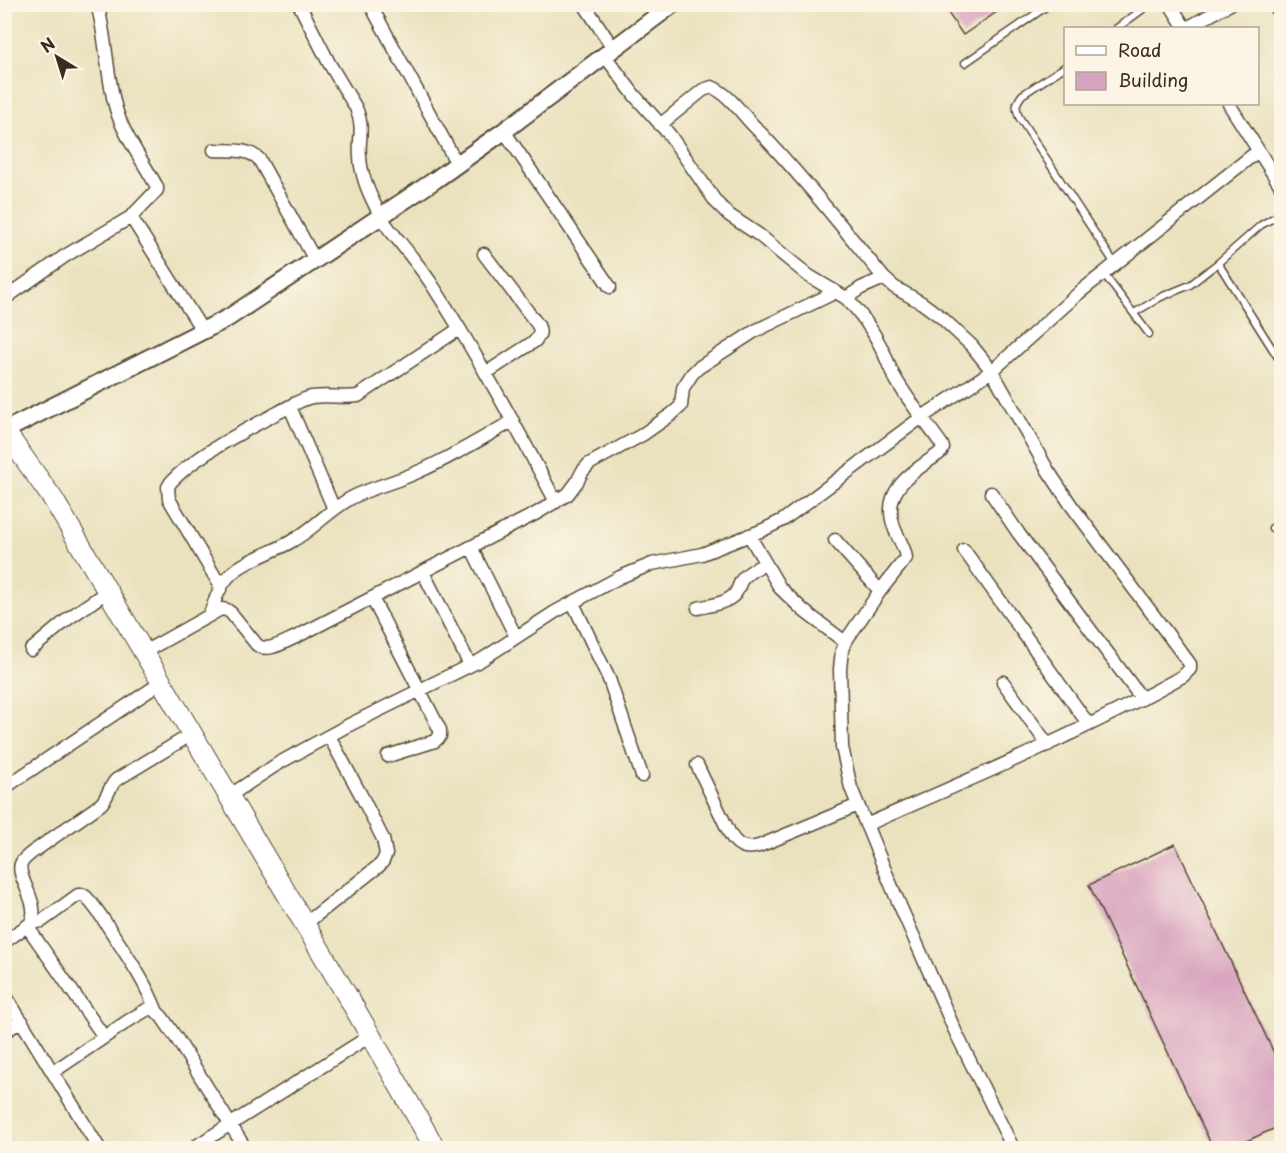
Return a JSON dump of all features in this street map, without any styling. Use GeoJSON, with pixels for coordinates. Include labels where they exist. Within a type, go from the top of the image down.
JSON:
{"type":"FeatureCollection","features":[{"type":"Feature","properties":{"kind":"main road"},"geometry":{"type":"LineString","coordinates":[[5,430],[53,499],[435,1149]]}},
{"type":"Feature","properties":{"kind":"street"},"geometry":{"type":"LineString","coordinates":[[4,299],[65,256],[130,217],[156,193],[157,187],[123,127],[116,110],[97,4]]}},
{"type":"Feature","properties":{"kind":"street"},"geometry":{"type":"LineString","coordinates":[[299,4],[329,63],[360,116],[362,125],[359,155],[363,177],[380,216],[430,281],[486,373],[556,502]]}},
{"type":"Feature","properties":{"kind":"street"},"geometry":{"type":"LineString","coordinates":[[370,4],[457,164]]}},
{"type":"Feature","properties":{"kind":"street"},"geometry":{"type":"LineString","coordinates":[[584,4],[635,96],[669,134],[710,194],[729,215],[759,235],[809,276],[841,295],[867,323],[881,346],[892,374],[942,445],[941,452],[899,484],[894,493],[891,514],[893,525],[906,552],[906,558],[844,642],[840,669],[842,747],[851,788],[894,892],[956,1033],[1013,1149]]}},
{"type":"Feature","properties":{"kind":"street"},"geometry":{"type":"LineString","coordinates":[[5,430],[228,318],[504,131],[673,4]]}},
{"type":"Feature","properties":{"kind":"street"},"geometry":{"type":"LineString","coordinates":[[1170,4],[1185,27]]}},
{"type":"Feature","properties":{"kind":"street"},"geometry":{"type":"LineString","coordinates":[[1188,27],[1230,4]]}},
{"type":"Feature","properties":{"kind":"street"},"geometry":{"type":"LineString","coordinates":[[1274,4],[1281,19]]}},
{"type":"Feature","properties":{"kind":"street"},"geometry":{"type":"LineString","coordinates":[[660,125],[703,90],[712,87],[722,91],[778,151],[884,278],[941,317],[972,346],[992,371],[1035,449],[1065,496],[1190,664],[1190,669],[1185,675],[1142,699],[1048,745],[866,825]]}},
{"type":"Feature","properties":{"kind":"street"},"geometry":{"type":"LineString","coordinates":[[1230,105],[1281,188]]}},
{"type":"Feature","properties":{"kind":"street"},"geometry":{"type":"LineString","coordinates":[[504,131],[610,287]]}},
{"type":"Feature","properties":{"kind":"street"},"geometry":{"type":"LineString","coordinates":[[214,150],[244,151],[259,159],[315,260]]}},
{"type":"Feature","properties":{"kind":"street"},"geometry":{"type":"LineString","coordinates":[[229,796],[279,763],[329,736],[481,660],[516,637],[620,577],[652,564],[702,554],[783,520],[922,417],[992,371],[1080,292],[1258,151]]}},
{"type":"Feature","properties":{"kind":"street"},"geometry":{"type":"LineString","coordinates":[[130,217],[202,330]]}},
{"type":"Feature","properties":{"kind":"street"},"geometry":{"type":"LineString","coordinates":[[484,254],[541,332],[535,341],[486,373]]}},
{"type":"Feature","properties":{"kind":"street"},"geometry":{"type":"LineString","coordinates":[[144,652],[221,609],[227,610],[261,648],[270,648],[296,638],[564,497],[572,490],[589,464],[626,444],[681,406],[683,388],[698,368],[755,331],[884,278]]}},
{"type":"Feature","properties":{"kind":"street"},"geometry":{"type":"LineString","coordinates":[[221,587],[169,499],[168,487],[176,478],[202,457],[290,406],[311,397],[358,396],[459,329]]}},
{"type":"Feature","properties":{"kind":"street"},"geometry":{"type":"LineString","coordinates":[[290,406],[334,509]]}},
{"type":"Feature","properties":{"kind":"street"},"geometry":{"type":"LineString","coordinates":[[210,614],[221,587],[230,574],[236,570],[304,534],[354,496],[444,460],[513,421]]}},
{"type":"Feature","properties":{"kind":"street"},"geometry":{"type":"LineString","coordinates":[[991,493],[1142,699]]}},
{"type":"Feature","properties":{"kind":"street"},"geometry":{"type":"LineString","coordinates":[[749,536],[780,588],[790,599],[844,642]]}},
{"type":"Feature","properties":{"kind":"street"},"geometry":{"type":"LineString","coordinates":[[835,540],[880,591]]}},
{"type":"Feature","properties":{"kind":"street"},"geometry":{"type":"LineString","coordinates":[[471,547],[516,637]]}},
{"type":"Feature","properties":{"kind":"street"},"geometry":{"type":"LineString","coordinates":[[964,550],[1089,725]]}},
{"type":"Feature","properties":{"kind":"street"},"geometry":{"type":"LineString","coordinates":[[698,608],[728,600],[734,595],[746,575],[765,564]]}},
{"type":"Feature","properties":{"kind":"street"},"geometry":{"type":"LineString","coordinates":[[423,572],[470,665]]}},
{"type":"Feature","properties":{"kind":"street"},"geometry":{"type":"LineString","coordinates":[[32,650],[69,618],[108,591]]}},
{"type":"Feature","properties":{"kind":"street"},"geometry":{"type":"LineString","coordinates":[[372,598],[440,730],[440,736],[431,742],[388,756]]}},
{"type":"Feature","properties":{"kind":"street"},"geometry":{"type":"LineString","coordinates":[[573,603],[609,679],[642,776]]}},
{"type":"Feature","properties":{"kind":"street"},"geometry":{"type":"LineString","coordinates":[[4,788],[162,682]]}},
{"type":"Feature","properties":{"kind":"street"},"geometry":{"type":"LineString","coordinates":[[1003,682],[1048,745]]}},
{"type":"Feature","properties":{"kind":"street"},"geometry":{"type":"LineString","coordinates":[[104,1037],[30,923],[32,904],[20,869],[22,862],[56,834],[101,804],[110,786],[116,780],[192,734]]}},
{"type":"Feature","properties":{"kind":"street"},"geometry":{"type":"LineString","coordinates":[[304,924],[380,865],[386,854],[383,840],[329,736]]}},
{"type":"Feature","properties":{"kind":"street"},"geometry":{"type":"LineString","coordinates":[[696,765],[730,834],[742,847],[759,846],[858,805]]}},
{"type":"Feature","properties":{"kind":"street"},"geometry":{"type":"LineString","coordinates":[[4,942],[30,923],[42,921],[78,895],[86,897],[134,967],[156,1010],[177,1039],[245,1149]]}},
{"type":"Feature","properties":{"kind":"street"},"geometry":{"type":"LineString","coordinates":[[4,993],[99,1149]]}},
{"type":"Feature","properties":{"kind":"street"},"geometry":{"type":"LineString","coordinates":[[53,1072],[148,1010],[152,1008],[156,1010]]}},
{"type":"Feature","properties":{"kind":"street"},"geometry":{"type":"LineString","coordinates":[[4,1032],[22,1021]]}},
{"type":"Feature","properties":{"kind":"street"},"geometry":{"type":"LineString","coordinates":[[193,1149],[370,1036]]}},
{"type":"Feature","properties":{"kind":"lane"},"geometry":{"type":"LineString","coordinates":[[965,63],[1050,4]]}},
{"type":"Feature","properties":{"kind":"lane"},"geometry":{"type":"LineString","coordinates":[[1118,27],[1150,4]]}},
{"type":"Feature","properties":{"kind":"lane"},"geometry":{"type":"LineString","coordinates":[[1064,67],[1022,95],[1017,101],[1016,108],[1025,126],[1115,264]]}},
{"type":"Feature","properties":{"kind":"lane"},"geometry":{"type":"LineString","coordinates":[[1134,313],[1161,297],[1190,285],[1261,225],[1281,213]]}},
{"type":"Feature","properties":{"kind":"lane"},"geometry":{"type":"LineString","coordinates":[[1218,263],[1281,364]]}},
{"type":"Feature","properties":{"kind":"lane"},"geometry":{"type":"LineString","coordinates":[[1104,273],[1149,334]]}},
{"type":"Feature","properties":{"kind":"lane"},"geometry":{"type":"LineString","coordinates":[[1272,528],[1281,528]]}},
{"type":"Feature","properties":{"kind":"building"},"geometry":{"type":"Polygon","coordinates":[[[942,4],[993,4],[998,11],[963,35],[942,4]]]}},
{"type":"Feature","properties":{"kind":"building"},"geometry":{"type":"Polygon","coordinates":[[[1175,844],[1282,1070],[1282,1125],[1231,1148],[1213,1148],[1089,885],[1175,844]]]}}]}
